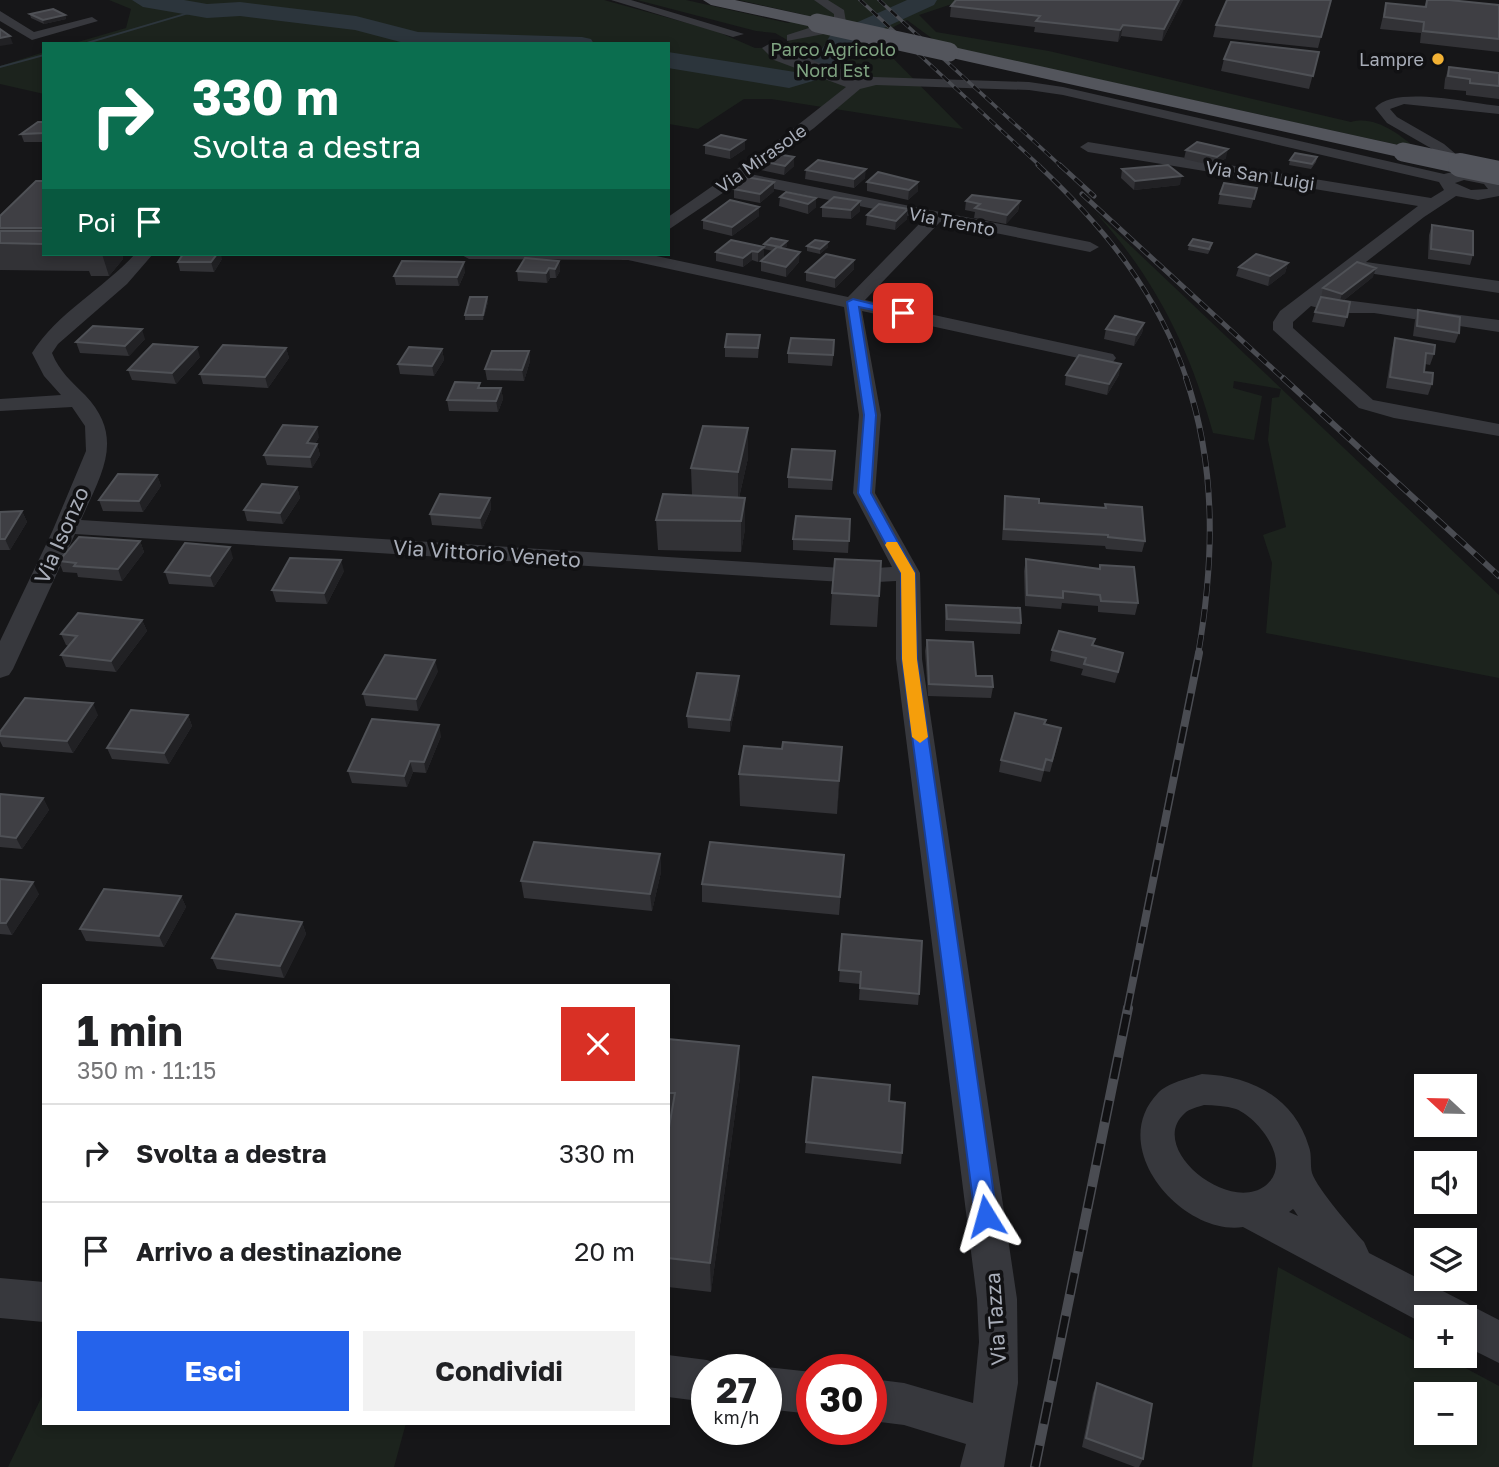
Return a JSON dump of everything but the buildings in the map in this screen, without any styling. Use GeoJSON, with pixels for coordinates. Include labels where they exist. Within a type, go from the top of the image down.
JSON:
{"type":"FeatureCollection","features":[{"type":"Feature","properties":{"kind":"main road"},"geometry":{"type":"LineString","coordinates":[[711,0],[1499,173]]}},
{"type":"Feature","properties":{"kind":"street"},"geometry":{"type":"LineString","coordinates":[[617,0],[763,41],[824,30],[840,22],[840,13],[820,0]]}},
{"type":"Feature","properties":{"kind":"street"},"geometry":{"type":"LineString","coordinates":[[0,15],[32,36],[92,21]]}},
{"type":"Feature","properties":{"kind":"street"},"geometry":{"type":"LineString","coordinates":[[763,41],[779,57],[854,82],[1054,89],[1450,185],[1481,195],[1498,190],[1489,180],[1472,176],[1439,147],[1391,120],[1382,108],[1391,102],[1404,100],[1499,110]]}},
{"type":"Feature","properties":{"kind":"street","name":"Via Mirasole"},"geometry":{"type":"LineString","coordinates":[[670,223],[733,176],[801,131],[854,82]]}},
{"type":"Feature","properties":{"kind":"street","name":"Via San Luigi"},"geometry":{"type":"LineString","coordinates":[[1088,147],[1432,203]]}},
{"type":"Feature","properties":{"kind":"street","name":"Via Trento"},"geometry":{"type":"LineString","coordinates":[[733,176],[1090,247]]}},
{"type":"Feature","properties":{"kind":"street"},"geometry":{"type":"LineString","coordinates":[[1472,176],[1450,185],[1432,203],[1287,315],[1283,330],[1366,404],[1394,412],[1499,430]]}},
{"type":"Feature","properties":{"kind":"street"},"geometry":{"type":"LineString","coordinates":[[853,302],[935,218]]}},
{"type":"Feature","properties":{"kind":"street","name":"Via Isonzo"},"geometry":{"type":"LineString","coordinates":[[3,657],[66,526],[99,441],[92,419],[78,400],[46,369],[42,353],[50,340],[115,285],[142,256]]}},
{"type":"Feature","properties":{"kind":"street"},"geometry":{"type":"LineString","coordinates":[[634,256],[1106,358]]}},
{"type":"Feature","properties":{"kind":"street"},"geometry":{"type":"LineString","coordinates":[[1350,265],[1499,287]]}},
{"type":"Feature","properties":{"kind":"street"},"geometry":{"type":"LineString","coordinates":[[1307,299],[1337,307],[1374,307],[1499,326]]}},
{"type":"Feature","properties":{"kind":"street","name":"Via Tazza"},"geometry":{"type":"LineString","coordinates":[[853,302],[870,415],[864,493],[908,573],[909,659],[1000,1334],[999,1383],[987,1448]]}},
{"type":"Feature","properties":{"kind":"street"},"geometry":{"type":"LineString","coordinates":[[0,405],[78,400]]}},
{"type":"Feature","properties":{"kind":"street","name":"Via Vittorio Veneto"},"geometry":{"type":"LineString","coordinates":[[66,526],[859,576],[908,573]]}},
{"type":"Feature","properties":{"kind":"street"},"geometry":{"type":"LineString","coordinates":[[1248,1210],[1277,1199],[1287,1190],[1293,1177],[1295,1159],[1290,1140],[1278,1122],[1263,1107],[1244,1096],[1223,1090],[1202,1089],[1172,1100],[1157,1125],[1156,1141],[1169,1171],[1195,1196],[1211,1204],[1248,1210],[1429,1305]]}},
{"type":"Feature","properties":{"kind":"street"},"geometry":{"type":"LineString","coordinates":[[1293,1177],[1312,1202],[1320,1220],[1363,1270]]}},
{"type":"Feature","properties":{"kind":"street"},"geometry":{"type":"LineString","coordinates":[[0,1298],[42,1303]]}},
{"type":"Feature","properties":{"kind":"street"},"geometry":{"type":"LineString","coordinates":[[1477,1330],[1499,1342]]}},
{"type":"Feature","properties":{"kind":"street"},"geometry":{"type":"LineString","coordinates":[[670,1376],[691,1379]]}},
{"type":"Feature","properties":{"kind":"street"},"geometry":{"type":"LineString","coordinates":[[887,1402],[904,1404],[987,1448]]}},
{"type":"Feature","properties":{"kind":"green space","name":"Parco Agricolo Nord Est"},"geometry":{"type":"Polygon","coordinates":[[[109,0],[604,0],[716,31],[755,48],[782,47],[789,41],[775,33],[756,31],[637,0],[686,0],[788,23],[805,15],[739,0],[964,0],[919,15],[936,32],[1049,51],[1351,122],[1369,121],[1395,132],[1417,149],[941,45],[907,20],[888,30],[879,44],[963,129],[771,99],[744,99],[698,129],[670,124],[670,42],[78,42],[126,28],[131,9],[109,0]]]}},
{"type":"Feature","properties":{"kind":"green space"},"geometry":{"type":"Polygon","coordinates":[[[42,53],[42,94],[0,84],[0,66],[42,53]]]}},
{"type":"Feature","properties":{"kind":"green space"},"geometry":{"type":"Polygon","coordinates":[[[1095,212],[1499,595],[1499,678],[1266,633],[1272,563],[1263,535],[1286,527],[1268,440],[1272,398],[1279,397],[1281,389],[1234,381],[1233,388],[1262,396],[1254,440],[1213,433],[1193,372],[1167,315],[1135,262],[1095,212]]]}},
{"type":"Feature","properties":{"kind":"green space"},"geometry":{"type":"Polygon","coordinates":[[[1278,1267],[1414,1341],[1414,1368],[1465,1368],[1499,1386],[1499,1467],[1252,1467],[1278,1267]]]}},
{"type":"Feature","properties":{"kind":"green space"},"geometry":{"type":"Polygon","coordinates":[[[42,1396],[42,1425],[405,1425],[394,1467],[8,1467],[42,1396]]]}},
{"type":"Feature","properties":{"kind":"waterway"},"geometry":{"type":"LineString","coordinates":[[143,0],[207,11],[240,9],[356,23],[418,39],[516,42]]}},
{"type":"Feature","properties":{"kind":"waterway"},"geometry":{"type":"LineString","coordinates":[[670,60],[789,80],[806,77],[827,62],[840,39],[926,0]]}},
{"type":"Feature","properties":{"kind":"waterway"},"geometry":{"type":"LineString","coordinates":[[89,42],[200,10]]}},
{"type":"Feature","properties":{"kind":"waterway"},"geometry":{"type":"LineString","coordinates":[[0,67],[42,56]]}},
{"type":"Feature","properties":{"kind":"railway"},"geometry":{"type":"LineString","coordinates":[[860,0],[1040,166]]}},
{"type":"Feature","properties":{"kind":"railway"},"geometry":{"type":"LineString","coordinates":[[879,0],[1061,166]]}},
{"type":"Feature","properties":{"kind":"railway"},"geometry":{"type":"LineString","coordinates":[[1038,165],[1107,237],[1145,290],[1161,318],[1187,380]]}},
{"type":"Feature","properties":{"kind":"railway"},"geometry":{"type":"LineString","coordinates":[[1060,165],[1094,196]]}},
{"type":"Feature","properties":{"kind":"railway"},"geometry":{"type":"LineString","coordinates":[[1082,194],[1285,380]]}},
{"type":"Feature","properties":{"kind":"railway"},"geometry":{"type":"LineString","coordinates":[[1186,378],[1203,447],[1210,516],[1207,585],[1198,655]]}},
{"type":"Feature","properties":{"kind":"railway"},"geometry":{"type":"LineString","coordinates":[[1283,378],[1499,576]]}},
{"type":"Feature","properties":{"kind":"railway"},"geometry":{"type":"LineString","coordinates":[[1127,1010],[1199,653]]}},
{"type":"Feature","properties":{"kind":"railway"},"geometry":{"type":"LineString","coordinates":[[1035,1467],[1128,1008]]}},
{"type":"Feature","properties":{"kind":"slow traffic"},"geometry":{"type":"LineString","coordinates":[[892,545],[908,573],[909,659],[920,737]]}},
{"type":"Feature","properties":{"kind":"place","name":"Lampre"},"geometry":{"type":"Point","coordinates":[1438,59]}},
{"type":"Feature","properties":{"kind":"route"},"geometry":{"type":"LineString","coordinates":[[903,313],[853,302],[857,347],[870,415],[864,493],[908,573],[909,659],[986,1216]]}}]}
